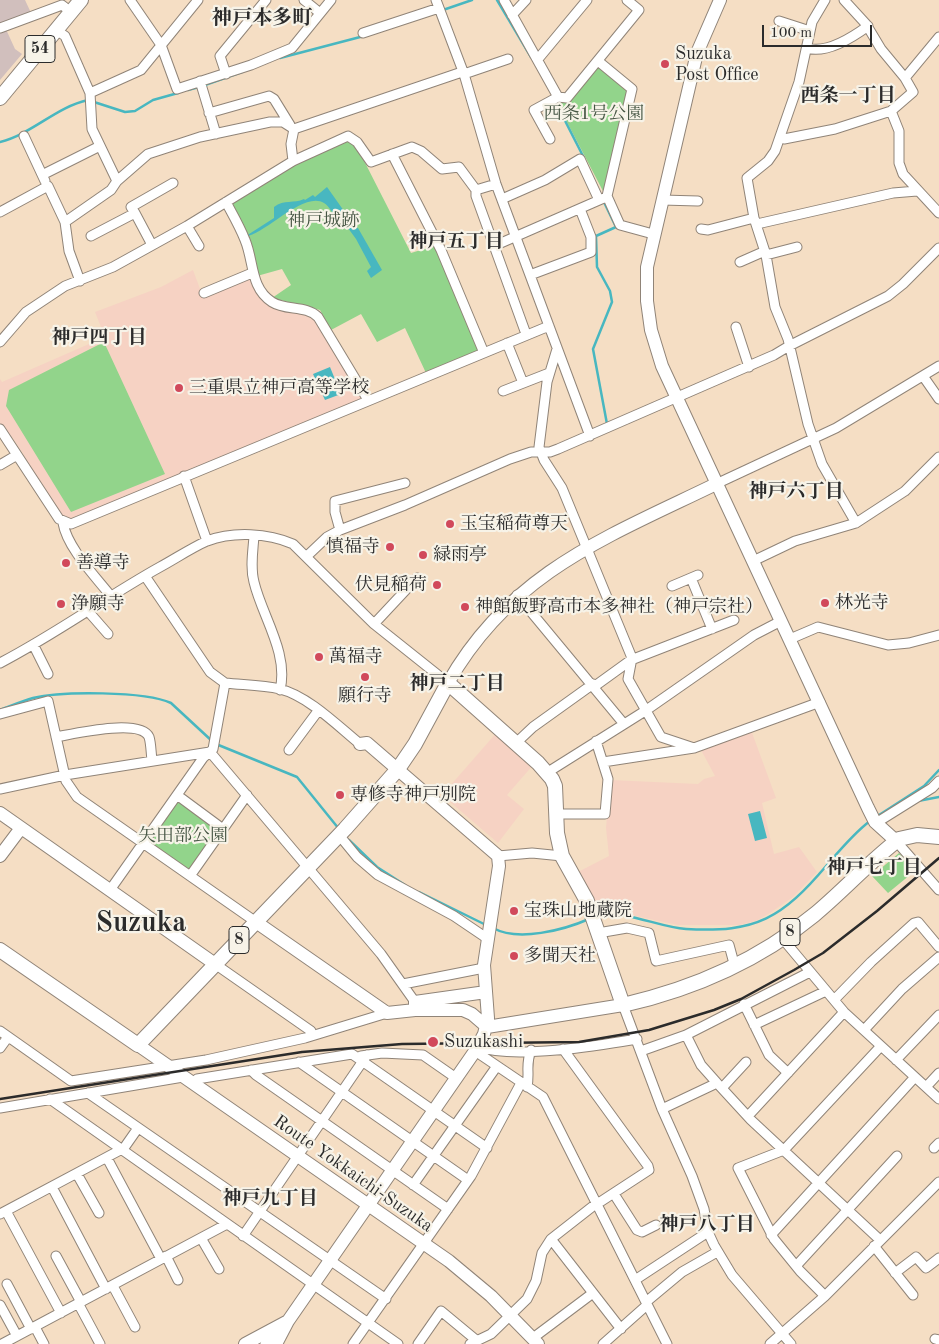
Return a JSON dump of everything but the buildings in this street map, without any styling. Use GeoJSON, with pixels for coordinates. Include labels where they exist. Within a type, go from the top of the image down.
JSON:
{"type":"FeatureCollection","features":[{"type":"Feature","properties":{"kind":"main road","name":"54"},"geometry":{"type":"LineString","coordinates":[[0,98],[81,0]]}},
{"type":"Feature","properties":{"kind":"main road"},"geometry":{"type":"LineString","coordinates":[[448,683],[548,772],[555,786],[557,833],[562,856],[587,901],[623,1005]]}},
{"type":"Feature","properties":{"kind":"main road","name":"8"},"geometry":{"type":"LineString","coordinates":[[138,1045],[341,833],[398,769],[411,752],[448,683]]}},
{"type":"Feature","properties":{"kind":"main road","name":"8"},"geometry":{"type":"LineString","coordinates":[[623,1005],[670,993],[735,966],[782,938],[814,915],[896,841],[904,837],[917,835],[939,837]]}},
{"type":"Feature","properties":{"kind":"main road"},"geometry":{"type":"LineString","coordinates":[[0,950],[138,1045]]}},
{"type":"Feature","properties":{"kind":"street"},"geometry":{"type":"LineString","coordinates":[[130,0],[161,45],[177,89],[201,84],[292,48],[331,0]]}},
{"type":"Feature","properties":{"kind":"street"},"geometry":{"type":"LineString","coordinates":[[90,98],[141,70],[198,0]]}},
{"type":"Feature","properties":{"kind":"street"},"geometry":{"type":"LineString","coordinates":[[226,74],[220,56],[266,0]]}},
{"type":"Feature","properties":{"kind":"street"},"geometry":{"type":"LineString","coordinates":[[304,0],[320,13]]}},
{"type":"Feature","properties":{"kind":"street"},"geometry":{"type":"LineString","coordinates":[[504,0],[538,59],[554,100]]}},
{"type":"Feature","properties":{"kind":"street"},"geometry":{"type":"LineString","coordinates":[[512,15],[526,0]]}},
{"type":"Feature","properties":{"kind":"street"},"geometry":{"type":"LineString","coordinates":[[538,59],[587,0]]}},
{"type":"Feature","properties":{"kind":"street"},"geometry":{"type":"LineString","coordinates":[[550,139],[534,110],[554,100],[567,98],[639,10],[628,0]]}},
{"type":"Feature","properties":{"kind":"street"},"geometry":{"type":"LineString","coordinates":[[825,0],[812,22],[800,82],[775,151],[768,161],[747,178],[756,221],[766,253],[775,307],[789,346],[808,424],[822,464],[856,523]]}},
{"type":"Feature","properties":{"kind":"street"},"geometry":{"type":"LineString","coordinates":[[780,137],[784,139],[818,133],[891,111],[913,92],[905,78],[885,55],[868,26],[844,0]]}},
{"type":"Feature","properties":{"kind":"street"},"geometry":{"type":"LineString","coordinates":[[717,1],[697,53],[647,266],[647,301],[655,346],[676,398],[868,808],[876,822],[896,841],[939,890]]}},
{"type":"Feature","properties":{"kind":"street"},"geometry":{"type":"LineString","coordinates":[[0,28],[62,5],[71,12]]}},
{"type":"Feature","properties":{"kind":"street"},"geometry":{"type":"LineString","coordinates":[[363,33],[439,8],[463,73],[496,184],[590,436]]}},
{"type":"Feature","properties":{"kind":"street"},"geometry":{"type":"LineString","coordinates":[[779,21],[810,32]]}},
{"type":"Feature","properties":{"kind":"street"},"geometry":{"type":"LineString","coordinates":[[807,48],[816,51],[837,44],[868,26]]}},
{"type":"Feature","properties":{"kind":"street"},"geometry":{"type":"LineString","coordinates":[[56,30],[65,36],[90,98],[92,130],[117,181]]}},
{"type":"Feature","properties":{"kind":"street"},"geometry":{"type":"LineString","coordinates":[[905,78],[939,37]]}},
{"type":"Feature","properties":{"kind":"street"},"geometry":{"type":"LineString","coordinates":[[65,222],[111,190],[117,181],[148,154],[216,134],[270,122],[292,127],[508,59]]}},
{"type":"Feature","properties":{"kind":"street"},"geometry":{"type":"LineString","coordinates":[[494,246],[517,238],[603,198],[632,89],[598,61]]}},
{"type":"Feature","properties":{"kind":"street"},"geometry":{"type":"LineString","coordinates":[[201,84],[216,134]]}},
{"type":"Feature","properties":{"kind":"street"},"geometry":{"type":"LineString","coordinates":[[209,112],[269,96],[274,99],[292,127],[293,161]]}},
{"type":"Feature","properties":{"kind":"street"},"geometry":{"type":"LineString","coordinates":[[891,111],[899,131],[899,163],[905,178],[939,213]]}},
{"type":"Feature","properties":{"kind":"street"},"geometry":{"type":"LineString","coordinates":[[24,136],[65,222],[68,251],[80,281]]}},
{"type":"Feature","properties":{"kind":"street"},"geometry":{"type":"LineString","coordinates":[[0,342],[26,312],[65,286],[113,267],[187,226],[293,161],[339,138],[348,136],[357,142],[371,162],[408,148],[418,149],[442,169],[459,167],[476,190],[476,196],[526,334]]}},
{"type":"Feature","properties":{"kind":"street"},"geometry":{"type":"LineString","coordinates":[[44,174],[100,146]]}},
{"type":"Feature","properties":{"kind":"street"},"geometry":{"type":"LineString","coordinates":[[392,154],[441,250],[484,353]]}},
{"type":"Feature","properties":{"kind":"street"},"geometry":{"type":"LineString","coordinates":[[502,200],[545,180],[580,159],[620,225],[653,234]]}},
{"type":"Feature","properties":{"kind":"street"},"geometry":{"type":"LineString","coordinates":[[152,245],[131,207],[174,183]]}},
{"type":"Feature","properties":{"kind":"street"},"geometry":{"type":"LineString","coordinates":[[476,190],[496,184]]}},
{"type":"Feature","properties":{"kind":"street"},"geometry":{"type":"LineString","coordinates":[[0,212],[48,186]]}},
{"type":"Feature","properties":{"kind":"street"},"geometry":{"type":"LineString","coordinates":[[701,229],[708,230],[894,193],[917,191]]}},
{"type":"Feature","properties":{"kind":"street"},"geometry":{"type":"LineString","coordinates":[[662,200],[698,202]]}},
{"type":"Feature","properties":{"kind":"street"},"geometry":{"type":"LineString","coordinates":[[226,202],[247,245],[252,273],[260,290],[270,301],[307,310],[318,317],[368,400]]}},
{"type":"Feature","properties":{"kind":"street"},"geometry":{"type":"LineString","coordinates":[[530,275],[591,252],[590,237],[580,209]]}},
{"type":"Feature","properties":{"kind":"street"},"geometry":{"type":"LineString","coordinates":[[91,236],[135,214]]}},
{"type":"Feature","properties":{"kind":"street"},"geometry":{"type":"LineString","coordinates":[[187,226],[199,246]]}},
{"type":"Feature","properties":{"kind":"street"},"geometry":{"type":"LineString","coordinates":[[740,262],[766,253],[797,247]]}},
{"type":"Feature","properties":{"kind":"street"},"geometry":{"type":"LineString","coordinates":[[307,556],[327,537],[340,530],[404,505],[510,459],[531,452],[550,452],[590,436],[783,351],[789,346],[888,296],[903,284],[939,248]]}},
{"type":"Feature","properties":{"kind":"street"},"geometry":{"type":"LineString","coordinates":[[204,294],[252,273]]}},
{"type":"Feature","properties":{"kind":"street"},"geometry":{"type":"LineString","coordinates":[[0,429],[58,519],[71,524],[549,326]]}},
{"type":"Feature","properties":{"kind":"street"},"geometry":{"type":"LineString","coordinates":[[736,326],[749,367]]}},
{"type":"Feature","properties":{"kind":"street"},"geometry":{"type":"LineString","coordinates":[[506,343],[522,383]]}},
{"type":"Feature","properties":{"kind":"street"},"geometry":{"type":"LineString","coordinates":[[556,349],[549,373],[539,446],[562,488],[632,660],[628,679],[661,737],[694,748]]}},
{"type":"Feature","properties":{"kind":"street"},"geometry":{"type":"LineString","coordinates":[[0,663],[34,646],[110,595],[207,541],[225,537],[254,536],[276,538],[290,543],[307,556],[340,592],[374,624],[448,683],[480,633],[517,596],[564,561],[586,548],[716,484],[836,428],[939,366]]}},
{"type":"Feature","properties":{"kind":"street"},"geometry":{"type":"LineString","coordinates":[[503,391],[549,373]]}},
{"type":"Feature","properties":{"kind":"street"},"geometry":{"type":"LineString","coordinates":[[923,376],[939,399]]}},
{"type":"Feature","properties":{"kind":"street"},"geometry":{"type":"LineString","coordinates":[[0,465],[17,455]]}},
{"type":"Feature","properties":{"kind":"street"},"geometry":{"type":"LineString","coordinates":[[753,561],[795,541],[856,523],[905,491],[939,457]]}},
{"type":"Feature","properties":{"kind":"street"},"geometry":{"type":"LineString","coordinates":[[184,476],[207,541]]}},
{"type":"Feature","properties":{"kind":"street"},"geometry":{"type":"LineString","coordinates":[[340,530],[334,512],[335,500],[405,483]]}},
{"type":"Feature","properties":{"kind":"street"},"geometry":{"type":"LineString","coordinates":[[63,522],[64,530],[80,558],[110,595]]}},
{"type":"Feature","properties":{"kind":"street"},"geometry":{"type":"LineString","coordinates":[[254,536],[253,581],[279,658],[282,671],[280,690]]}},
{"type":"Feature","properties":{"kind":"street"},"geometry":{"type":"LineString","coordinates":[[145,576],[210,672],[225,683],[280,690],[293,694],[318,710],[360,744],[367,743],[498,856],[499,866],[484,968],[487,1027],[476,1049],[288,1321],[278,1340],[265,1344]]}},
{"type":"Feature","properties":{"kind":"street"},"geometry":{"type":"LineString","coordinates":[[672,586],[695,576],[712,629]]}},
{"type":"Feature","properties":{"kind":"street"},"geometry":{"type":"LineString","coordinates":[[374,624],[417,578]]}},
{"type":"Feature","properties":{"kind":"street"},"geometry":{"type":"LineString","coordinates":[[517,596],[594,685],[624,724]]}},
{"type":"Feature","properties":{"kind":"street"},"geometry":{"type":"LineString","coordinates":[[88,610],[108,634]]}},
{"type":"Feature","properties":{"kind":"street"},"geometry":{"type":"LineString","coordinates":[[516,744],[533,727],[632,660],[734,620]]}},
{"type":"Feature","properties":{"kind":"street"},"geometry":{"type":"LineString","coordinates":[[548,772],[645,711],[754,635],[781,621]]}},
{"type":"Feature","properties":{"kind":"street"},"geometry":{"type":"LineString","coordinates":[[790,639],[818,627],[888,645],[909,643],[939,635]]}},
{"type":"Feature","properties":{"kind":"street"},"geometry":{"type":"LineString","coordinates":[[34,646],[48,674]]}},
{"type":"Feature","properties":{"kind":"street"},"geometry":{"type":"LineString","coordinates":[[110,890],[202,758],[213,746],[225,683]]}},
{"type":"Feature","properties":{"kind":"street"},"geometry":{"type":"LineString","coordinates":[[0,714],[48,701],[65,775],[70,788],[77,797],[387,1013]]}},
{"type":"Feature","properties":{"kind":"street"},"geometry":{"type":"LineString","coordinates":[[603,762],[694,748],[820,702]]}},
{"type":"Feature","properties":{"kind":"street"},"geometry":{"type":"LineString","coordinates":[[289,750],[318,710]]}},
{"type":"Feature","properties":{"kind":"street"},"geometry":{"type":"LineString","coordinates":[[56,737],[131,727],[144,732],[148,736],[152,760]]}},
{"type":"Feature","properties":{"kind":"street"},"geometry":{"type":"LineString","coordinates":[[557,814],[605,814],[608,779],[596,741]]}},
{"type":"Feature","properties":{"kind":"street"},"geometry":{"type":"LineString","coordinates":[[0,789],[65,775],[152,760],[213,746]]}},
{"type":"Feature","properties":{"kind":"street"},"geometry":{"type":"LineString","coordinates":[[213,746],[247,795],[381,954],[403,984],[415,1006]]}},
{"type":"Feature","properties":{"kind":"street"},"geometry":{"type":"LineString","coordinates":[[876,822],[932,788],[939,781]]}},
{"type":"Feature","properties":{"kind":"street"},"geometry":{"type":"LineString","coordinates":[[176,795],[224,828]]}},
{"type":"Feature","properties":{"kind":"street"},"geometry":{"type":"LineString","coordinates":[[190,876],[247,795]]}},
{"type":"Feature","properties":{"kind":"street"},"geometry":{"type":"LineString","coordinates":[[0,813],[311,1031],[312,1035]]}},
{"type":"Feature","properties":{"kind":"street"},"geometry":{"type":"LineString","coordinates":[[0,856],[22,828]]}},
{"type":"Feature","properties":{"kind":"street"},"geometry":{"type":"LineString","coordinates":[[341,833],[357,856],[378,875],[454,916],[488,937]]}},
{"type":"Feature","properties":{"kind":"street"},"geometry":{"type":"LineString","coordinates":[[498,856],[532,853],[562,856]]}},
{"type":"Feature","properties":{"kind":"street"},"geometry":{"type":"LineString","coordinates":[[834,1000],[871,962],[914,923],[918,922],[939,947]]}},
{"type":"Feature","properties":{"kind":"street"},"geometry":{"type":"LineString","coordinates":[[597,930],[628,928],[649,933],[656,961],[729,945],[735,966]]}},
{"type":"Feature","properties":{"kind":"street"},"geometry":{"type":"LineString","coordinates":[[782,938],[844,1012],[939,1099]]}},
{"type":"Feature","properties":{"kind":"street"},"geometry":{"type":"LineString","coordinates":[[864,1030],[902,989],[939,957]]}},
{"type":"Feature","properties":{"kind":"street"},"geometry":{"type":"LineString","coordinates":[[403,984],[484,968]]}},
{"type":"Feature","properties":{"kind":"street"},"geometry":{"type":"LineString","coordinates":[[641,1051],[686,1035],[810,972]]}},
{"type":"Feature","properties":{"kind":"street"},"geometry":{"type":"LineString","coordinates":[[754,1025],[826,991]]}},
{"type":"Feature","properties":{"kind":"street"},"geometry":{"type":"LineString","coordinates":[[0,1048],[4,1034],[71,1081],[168,1067],[280,1044],[387,1013],[486,992]]}},
{"type":"Feature","properties":{"kind":"street"},"geometry":{"type":"LineString","coordinates":[[744,1004],[769,1055],[788,1073]]}},
{"type":"Feature","properties":{"kind":"street"},"geometry":{"type":"LineString","coordinates":[[487,1027],[623,1005],[662,1109],[704,1209],[708,1232],[717,1252],[726,1268],[748,1297],[791,1344]]}},
{"type":"Feature","properties":{"kind":"street"},"geometry":{"type":"LineString","coordinates":[[415,1006],[463,1010],[472,1014],[487,1027]]}},
{"type":"Feature","properties":{"kind":"street"},"geometry":{"type":"LineString","coordinates":[[748,1116],[844,1012]]}},
{"type":"Feature","properties":{"kind":"street"},"geometry":{"type":"LineString","coordinates":[[896,1060],[939,1015]]}},
{"type":"Feature","properties":{"kind":"street"},"geometry":{"type":"LineString","coordinates":[[686,1035],[701,1065],[748,1116],[848,1210],[877,1243],[895,1273],[913,1294]]}},
{"type":"Feature","properties":{"kind":"street"},"geometry":{"type":"LineString","coordinates":[[476,1049],[563,1049],[637,1039]]}},
{"type":"Feature","properties":{"kind":"street","name":"Route Yokkaichi-Suzuka"},"geometry":{"type":"LineString","coordinates":[[138,1045],[461,1270],[511,1314],[536,1341]]}},
{"type":"Feature","properties":{"kind":"street"},"geometry":{"type":"LineString","coordinates":[[825,1296],[796,1266],[771,1235],[738,1168],[784,1150],[880,1046]]}},
{"type":"Feature","properties":{"kind":"street"},"geometry":{"type":"LineString","coordinates":[[476,1049],[497,1066],[543,1097],[667,1344]]}},
{"type":"Feature","properties":{"kind":"street"},"geometry":{"type":"LineString","coordinates":[[418,1344],[442,1311],[473,1342],[491,1334],[531,1294],[542,1253],[551,1239],[597,1204],[649,1170],[648,1166],[563,1049]]}},
{"type":"Feature","properties":{"kind":"street"},"geometry":{"type":"LineString","coordinates":[[353,1344],[468,1180],[529,1077],[526,1062],[531,1050]]}},
{"type":"Feature","properties":{"kind":"street"},"geometry":{"type":"LineString","coordinates":[[243,1236],[342,1091],[362,1058],[382,1053],[423,1055],[456,1078]]}},
{"type":"Feature","properties":{"kind":"street"},"geometry":{"type":"LineString","coordinates":[[0,1108],[352,1054],[362,1058],[433,1111],[487,1148]]}},
{"type":"Feature","properties":{"kind":"street"},"geometry":{"type":"LineString","coordinates":[[299,1062],[468,1180]]}},
{"type":"Feature","properties":{"kind":"street"},"geometry":{"type":"LineString","coordinates":[[662,1109],[720,1086],[746,1062]]}},
{"type":"Feature","properties":{"kind":"street"},"geometry":{"type":"LineString","coordinates":[[413,1185],[497,1066]]}},
{"type":"Feature","properties":{"kind":"street"},"geometry":{"type":"LineString","coordinates":[[251,1070],[448,1209]]}},
{"type":"Feature","properties":{"kind":"street"},"geometry":{"type":"LineString","coordinates":[[926,1087],[939,1074]]}},
{"type":"Feature","properties":{"kind":"street"},"geometry":{"type":"LineString","coordinates":[[771,1235],[915,1077]]}},
{"type":"Feature","properties":{"kind":"street"},"geometry":{"type":"LineString","coordinates":[[88,1093],[386,1299]]}},
{"type":"Feature","properties":{"kind":"street"},"geometry":{"type":"LineString","coordinates":[[50,1099],[398,1344]]}},
{"type":"Feature","properties":{"kind":"street"},"geometry":{"type":"LineString","coordinates":[[61,1313],[3,1213],[122,1149],[138,1128]]}},
{"type":"Feature","properties":{"kind":"street"},"geometry":{"type":"LineString","coordinates":[[796,1266],[897,1156]]}},
{"type":"Feature","properties":{"kind":"street"},"geometry":{"type":"LineString","coordinates":[[107,1158],[163,1258],[178,1280]]}},
{"type":"Feature","properties":{"kind":"street"},"geometry":{"type":"LineString","coordinates":[[77,1174],[99,1213]]}},
{"type":"Feature","properties":{"kind":"street"},"geometry":{"type":"LineString","coordinates":[[770,1344],[825,1296],[939,1182]]}},
{"type":"Feature","properties":{"kind":"street"},"geometry":{"type":"LineString","coordinates":[[52,1187],[135,1327]]}},
{"type":"Feature","properties":{"kind":"street"},"geometry":{"type":"LineString","coordinates":[[614,1194],[637,1230],[642,1232],[656,1225]]}},
{"type":"Feature","properties":{"kind":"street"},"geometry":{"type":"LineString","coordinates":[[2,1344],[227,1224]]}},
{"type":"Feature","properties":{"kind":"street"},"geometry":{"type":"LineString","coordinates":[[635,1280],[708,1232]]}},
{"type":"Feature","properties":{"kind":"street"},"geometry":{"type":"LineString","coordinates":[[201,1238],[218,1269]]}},
{"type":"Feature","properties":{"kind":"street"},"geometry":{"type":"LineString","coordinates":[[551,1239],[621,1329]]}},
{"type":"Feature","properties":{"kind":"street"},"geometry":{"type":"LineString","coordinates":[[603,1344],[682,1272],[717,1252]]}},
{"type":"Feature","properties":{"kind":"street"},"geometry":{"type":"LineString","coordinates":[[56,1256],[100,1344]]}},
{"type":"Feature","properties":{"kind":"street"},"geometry":{"type":"LineString","coordinates":[[895,1273],[916,1257],[926,1268],[939,1258]]}},
{"type":"Feature","properties":{"kind":"street"},"geometry":{"type":"LineString","coordinates":[[7,1284],[44,1344]]}},
{"type":"Feature","properties":{"kind":"street"},"geometry":{"type":"LineString","coordinates":[[536,1341],[593,1293]]}},
{"type":"Feature","properties":{"kind":"street"},"geometry":{"type":"LineString","coordinates":[[0,1305],[17,1336]]}},
{"type":"Feature","properties":{"kind":"street"},"geometry":{"type":"LineString","coordinates":[[245,1344],[288,1321]]}},
{"type":"Feature","properties":{"kind":"shaded area"},"geometry":{"type":"Polygon","coordinates":[[[0,0],[25,0],[32,15],[4,25],[15,49],[22,54],[0,80],[0,0]]]}},
{"type":"Feature","properties":{"kind":"shaded area","name":"三重県立神戸高等学校"},"geometry":{"type":"Polygon","coordinates":[[[193,270],[203,297],[250,277],[260,296],[311,315],[362,395],[360,400],[73,520],[60,516],[22,457],[24,455],[12,437],[9,439],[0,425],[0,379],[2,382],[105,337],[95,312],[161,287],[193,270]]]}},
{"type":"Feature","properties":{"kind":"shaded area"},"geometry":{"type":"Polygon","coordinates":[[[751,730],[776,798],[762,803],[774,854],[799,847],[817,872],[793,897],[770,913],[756,921],[739,925],[678,925],[612,911],[595,914],[578,872],[609,856],[606,828],[610,780],[698,784],[704,779],[715,776],[700,748],[751,730]]]}},
{"type":"Feature","properties":{"kind":"shaded area"},"geometry":{"type":"Polygon","coordinates":[[[498,731],[534,764],[507,795],[524,809],[498,843],[442,795],[498,731]]]}},
{"type":"Feature","properties":{"kind":"green space","name":"西条1号公園"},"geometry":{"type":"Polygon","coordinates":[[[599,66],[628,90],[604,193],[557,103],[568,102],[599,66]]]}},
{"type":"Feature","properties":{"kind":"green space","name":"神戸城跡"},"geometry":{"type":"Polygon","coordinates":[[[339,140],[354,141],[411,253],[437,245],[479,347],[478,352],[426,373],[405,328],[377,342],[361,314],[331,330],[320,310],[272,298],[291,285],[282,269],[257,276],[231,201],[293,164],[339,140]]]}},
{"type":"Feature","properties":{"kind":"green space"},"geometry":{"type":"Polygon","coordinates":[[[104,342],[165,474],[71,512],[6,406],[9,390],[104,342]]]}},
{"type":"Feature","properties":{"kind":"green space","name":"矢田部公園"},"geometry":{"type":"Polygon","coordinates":[[[180,800],[218,827],[218,831],[190,870],[187,871],[149,844],[148,840],[176,801],[180,800]]]}},
{"type":"Feature","properties":{"kind":"green space"},"geometry":{"type":"Polygon","coordinates":[[[899,853],[916,870],[888,893],[872,876],[899,853]]]}},
{"type":"Feature","properties":{"kind":"water"},"geometry":{"type":"Polygon","coordinates":[[[327,187],[356,228],[358,228],[382,270],[371,278],[367,271],[371,267],[356,239],[340,217],[337,218],[324,203],[316,201],[306,203],[263,229],[246,236],[274,218],[274,207],[285,202],[305,200],[313,195],[315,197],[327,187]]]}},
{"type":"Feature","properties":{"kind":"water"},"geometry":{"type":"Polygon","coordinates":[[[330,367],[341,394],[325,400],[313,374],[330,367]]]}},
{"type":"Feature","properties":{"kind":"water"},"geometry":{"type":"Polygon","coordinates":[[[760,811],[767,838],[755,841],[748,814],[760,811]]]}},
{"type":"Feature","properties":{"kind":"waterway"},"geometry":{"type":"LineString","coordinates":[[443,10],[472,0]]}},
{"type":"Feature","properties":{"kind":"waterway"},"geometry":{"type":"LineString","coordinates":[[497,0],[531,57]]}},
{"type":"Feature","properties":{"kind":"waterway"},"geometry":{"type":"LineString","coordinates":[[280,58],[364,36]]}},
{"type":"Feature","properties":{"kind":"waterway"},"geometry":{"type":"LineString","coordinates":[[205,85],[242,72]]}},
{"type":"Feature","properties":{"kind":"waterway"},"geometry":{"type":"LineString","coordinates":[[188,90],[199,87]]}},
{"type":"Feature","properties":{"kind":"waterway"},"geometry":{"type":"LineString","coordinates":[[94,102],[125,112],[135,111],[153,100],[178,93]]}},
{"type":"Feature","properties":{"kind":"waterway"},"geometry":{"type":"LineString","coordinates":[[0,142],[23,133],[65,108],[88,100]]}},
{"type":"Feature","properties":{"kind":"waterway"},"geometry":{"type":"LineString","coordinates":[[555,101],[584,158]]}},
{"type":"Feature","properties":{"kind":"waterway"},"geometry":{"type":"LineString","coordinates":[[603,200],[616,227],[596,236],[597,267],[610,291],[612,302],[593,349],[607,424]]}},
{"type":"Feature","properties":{"kind":"waterway"},"geometry":{"type":"LineString","coordinates":[[0,710],[29,699],[63,694],[103,693],[142,696],[171,703],[212,741]]}},
{"type":"Feature","properties":{"kind":"waterway"},"geometry":{"type":"LineString","coordinates":[[216,744],[297,777],[339,829]]}},
{"type":"Feature","properties":{"kind":"waterway"},"geometry":{"type":"LineString","coordinates":[[876,817],[924,786],[939,770]]}},
{"type":"Feature","properties":{"kind":"waterway"},"geometry":{"type":"LineString","coordinates":[[918,801],[939,797]]}},
{"type":"Feature","properties":{"kind":"waterway"},"geometry":{"type":"LineString","coordinates":[[596,916],[618,915],[686,929],[711,930],[750,924],[781,910],[796,898],[853,836],[870,821]]}},
{"type":"Feature","properties":{"kind":"waterway"},"geometry":{"type":"LineString","coordinates":[[349,840],[377,867],[405,885]]}},
{"type":"Feature","properties":{"kind":"waterway"},"geometry":{"type":"LineString","coordinates":[[419,892],[486,925]]}},
{"type":"Feature","properties":{"kind":"waterway"},"geometry":{"type":"LineString","coordinates":[[493,928],[515,934],[541,933],[567,927],[589,919]]}},
{"type":"Feature","properties":{"kind":"railway"},"geometry":{"type":"LineString","coordinates":[[0,1099],[302,1052],[402,1044],[579,1042],[649,1030],[714,1010],[741,999],[823,953],[877,911],[939,858]]}},
{"type":"Feature","properties":{"kind":"place","name":"Suzuka Post Office"},"geometry":{"type":"Point","coordinates":[665,64]}},
{"type":"Feature","properties":{"kind":"place","name":"三重県立神戸高等学校"},"geometry":{"type":"Point","coordinates":[179,388]}},
{"type":"Feature","properties":{"kind":"place","name":"玉宝稲荷尊天"},"geometry":{"type":"Point","coordinates":[450,524]}},
{"type":"Feature","properties":{"kind":"place","name":"慎福寺"},"geometry":{"type":"Point","coordinates":[390,547]}},
{"type":"Feature","properties":{"kind":"place","name":"緑雨亭"},"geometry":{"type":"Point","coordinates":[423,555]}},
{"type":"Feature","properties":{"kind":"place","name":"善導寺"},"geometry":{"type":"Point","coordinates":[66,563]}},
{"type":"Feature","properties":{"kind":"place","name":"伏見稲荷"},"geometry":{"type":"Point","coordinates":[437,585]}},
{"type":"Feature","properties":{"kind":"place","name":"林光寺"},"geometry":{"type":"Point","coordinates":[825,603]}},
{"type":"Feature","properties":{"kind":"place","name":"浄願寺"},"geometry":{"type":"Point","coordinates":[61,604]}},
{"type":"Feature","properties":{"kind":"place","name":"神館飯野高市本多神社（神戸宗社）"},"geometry":{"type":"Point","coordinates":[465,607]}},
{"type":"Feature","properties":{"kind":"place","name":"萬福寺"},"geometry":{"type":"Point","coordinates":[319,657]}},
{"type":"Feature","properties":{"kind":"place","name":"願行寺"},"geometry":{"type":"Point","coordinates":[365,677]}},
{"type":"Feature","properties":{"kind":"place","name":"専修寺神戸別院"},"geometry":{"type":"Point","coordinates":[340,795]}},
{"type":"Feature","properties":{"kind":"place","name":"宝珠山地蔵院"},"geometry":{"type":"Point","coordinates":[514,911]}},
{"type":"Feature","properties":{"kind":"place","name":"多聞天社"},"geometry":{"type":"Point","coordinates":[514,956]}},
{"type":"Feature","properties":{"kind":"place","name":"Suzukashi"},"geometry":{"type":"Point","coordinates":[433,1042]}},
{"type":"Feature","properties":{"kind":"district","name":"神戸本多町"},"geometry":{"type":"Point","coordinates":[262,19]}},
{"type":"Feature","properties":{"kind":"district","name":"西条一丁目"},"geometry":{"type":"Point","coordinates":[848,96]}},
{"type":"Feature","properties":{"kind":"district","name":"神戸五丁目"},"geometry":{"type":"Point","coordinates":[456,242]}},
{"type":"Feature","properties":{"kind":"district","name":"神戸四丁目"},"geometry":{"type":"Point","coordinates":[99,338]}},
{"type":"Feature","properties":{"kind":"district","name":"神戸六丁目"},"geometry":{"type":"Point","coordinates":[796,492]}},
{"type":"Feature","properties":{"kind":"district","name":"神戸二丁目"},"geometry":{"type":"Point","coordinates":[457,684]}},
{"type":"Feature","properties":{"kind":"district","name":"神戸七丁目"},"geometry":{"type":"Point","coordinates":[874,868]}},
{"type":"Feature","properties":{"kind":"district","name":"Suzuka"},"geometry":{"type":"Point","coordinates":[141,924]}},
{"type":"Feature","properties":{"kind":"district","name":"神戸九丁目"},"geometry":{"type":"Point","coordinates":[270,1199]}},
{"type":"Feature","properties":{"kind":"district","name":"神戸八丁目"},"geometry":{"type":"Point","coordinates":[707,1225]}}]}
